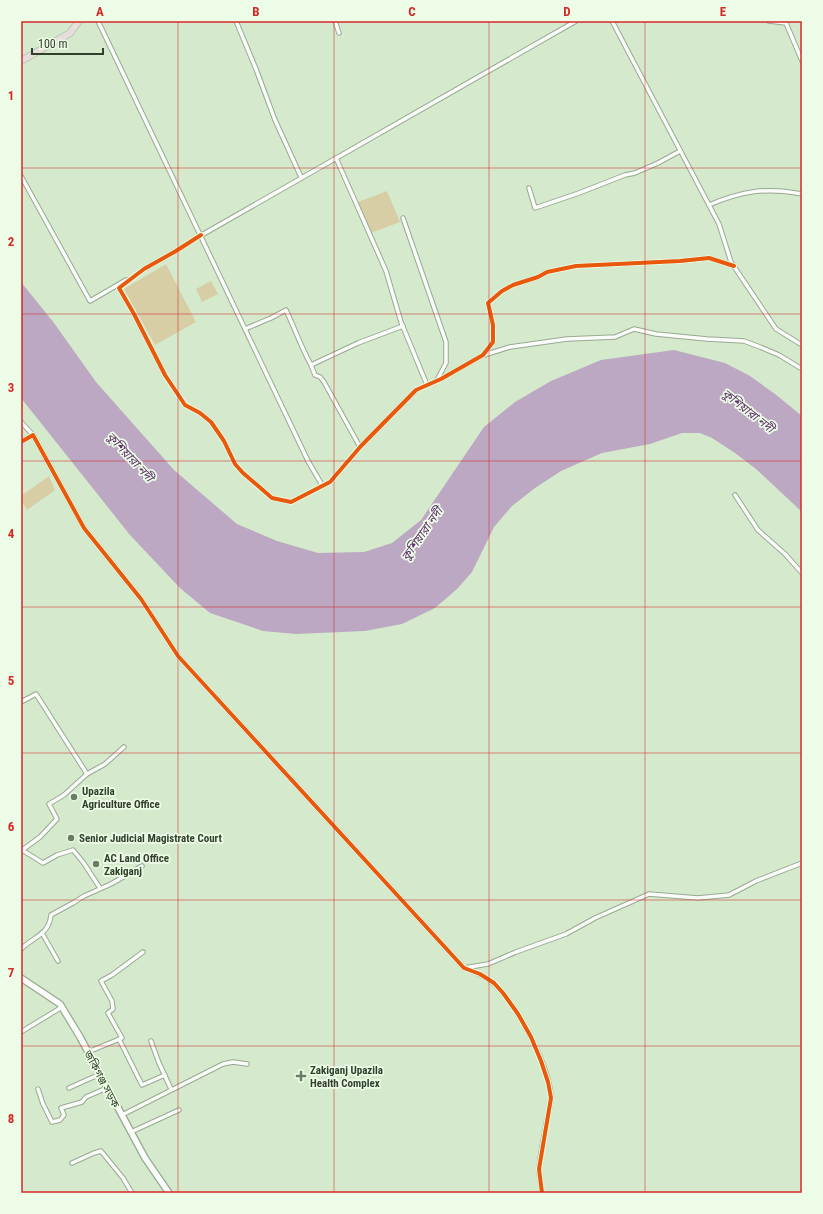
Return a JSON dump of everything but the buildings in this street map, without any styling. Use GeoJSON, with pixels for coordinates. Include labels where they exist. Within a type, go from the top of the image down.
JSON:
{"type":"FeatureCollection","features":[{"type":"Feature","properties":{"kind":"highway"},"geometry":{"type":"LineString","coordinates":[[21,61],[70,33],[79,21]]}},
{"type":"Feature","properties":{"kind":"main road","name":"জকিগঞ্জ সড়ক"},"geometry":{"type":"LineString","coordinates":[[21,978],[60,1004],[88,1052],[145,1158],[169,1193]]}},
{"type":"Feature","properties":{"kind":"street"},"geometry":{"type":"LineString","coordinates":[[98,21],[308,461],[322,485]]}},
{"type":"Feature","properties":{"kind":"street"},"geometry":{"type":"LineString","coordinates":[[236,21],[275,120],[301,177]]}},
{"type":"Feature","properties":{"kind":"street"},"geometry":{"type":"LineString","coordinates":[[334,21],[339,33]]}},
{"type":"Feature","properties":{"kind":"street"},"geometry":{"type":"LineString","coordinates":[[21,176],[90,301],[301,177],[576,21]]}},
{"type":"Feature","properties":{"kind":"street"},"geometry":{"type":"LineString","coordinates":[[612,21],[719,224],[731,262],[776,329],[802,345]]}},
{"type":"Feature","properties":{"kind":"street"},"geometry":{"type":"LineString","coordinates":[[769,21],[786,23],[802,61]]}},
{"type":"Feature","properties":{"kind":"street"},"geometry":{"type":"LineString","coordinates":[[530,188],[535,208],[658,163],[680,151]]}},
{"type":"Feature","properties":{"kind":"street"},"geometry":{"type":"LineString","coordinates":[[336,158],[386,271],[403,326],[427,385]]}},
{"type":"Feature","properties":{"kind":"street"},"geometry":{"type":"LineString","coordinates":[[709,205],[744,192],[774,190],[802,194]]}},
{"type":"Feature","properties":{"kind":"street"},"geometry":{"type":"LineString","coordinates":[[403,218],[446,342],[446,362],[438,380]]}},
{"type":"Feature","properties":{"kind":"street"},"geometry":{"type":"LineString","coordinates":[[201,235],[144,269],[119,288],[173,388],[184,405],[200,413],[211,422],[224,441],[235,464],[242,473],[272,498],[291,502],[330,482],[360,447],[416,390],[438,380],[483,355],[510,347],[567,339],[615,337],[634,329],[656,334],[744,342],[779,355],[802,369]]}},
{"type":"Feature","properties":{"kind":"street"},"geometry":{"type":"LineString","coordinates":[[483,355],[493,342],[493,325],[488,303],[502,291],[547,272],[576,266],[680,261],[709,258],[734,266]]}},
{"type":"Feature","properties":{"kind":"street"},"geometry":{"type":"LineString","coordinates":[[245,329],[272,318],[286,310],[299,339],[300,345],[316,375],[320,377],[330,393],[360,447]]}},
{"type":"Feature","properties":{"kind":"street"},"geometry":{"type":"LineString","coordinates":[[311,365],[358,343],[403,326]]}},
{"type":"Feature","properties":{"kind":"street"},"geometry":{"type":"LineString","coordinates":[[21,422],[33,435],[84,528],[142,599],[178,656],[464,968],[480,974],[494,983],[518,1014],[531,1037],[541,1061],[548,1082],[551,1098],[539,1169],[542,1193]]}},
{"type":"Feature","properties":{"kind":"street"},"geometry":{"type":"LineString","coordinates":[[21,442],[33,435]]}},
{"type":"Feature","properties":{"kind":"street"},"geometry":{"type":"LineString","coordinates":[[735,495],[758,530],[785,554],[802,573]]}},
{"type":"Feature","properties":{"kind":"street"},"geometry":{"type":"LineString","coordinates":[[21,702],[36,694],[87,774]]}},
{"type":"Feature","properties":{"kind":"street"},"geometry":{"type":"LineString","coordinates":[[100,888],[83,862],[73,850],[57,855],[43,863],[22,850],[40,838],[57,819],[49,804],[64,795],[87,774],[106,764],[124,747]]}},
{"type":"Feature","properties":{"kind":"street"},"geometry":{"type":"LineString","coordinates":[[464,968],[488,964],[566,934],[595,918],[649,894],[698,898],[729,895],[756,881],[802,862]]}},
{"type":"Feature","properties":{"kind":"street"},"geometry":{"type":"LineString","coordinates":[[21,950],[47,929],[51,915],[142,866]]}},
{"type":"Feature","properties":{"kind":"street"},"geometry":{"type":"LineString","coordinates":[[42,933],[58,961]]}},
{"type":"Feature","properties":{"kind":"street"},"geometry":{"type":"LineString","coordinates":[[88,1052],[122,1038],[108,1013],[113,1010],[112,1001],[101,981],[112,975],[143,952]]}},
{"type":"Feature","properties":{"kind":"street"},"geometry":{"type":"LineString","coordinates":[[21,1032],[62,1008]]}},
{"type":"Feature","properties":{"kind":"street"},"geometry":{"type":"LineString","coordinates":[[119,1040],[142,1085],[165,1075]]}},
{"type":"Feature","properties":{"kind":"street"},"geometry":{"type":"LineString","coordinates":[[150,1041],[171,1089]]}},
{"type":"Feature","properties":{"kind":"street"},"geometry":{"type":"LineString","coordinates":[[122,1115],[223,1064],[233,1062],[247,1064]]}},
{"type":"Feature","properties":{"kind":"street"},"geometry":{"type":"LineString","coordinates":[[69,1088],[100,1074]]}},
{"type":"Feature","properties":{"kind":"street"},"geometry":{"type":"LineString","coordinates":[[38,1089],[43,1104],[52,1122],[60,1120],[64,1115],[61,1108],[82,1102],[86,1097],[107,1088]]}},
{"type":"Feature","properties":{"kind":"street"},"geometry":{"type":"LineString","coordinates":[[131,1132],[179,1110]]}},
{"type":"Feature","properties":{"kind":"street"},"geometry":{"type":"LineString","coordinates":[[72,1163],[101,1151],[123,1178],[132,1193]]}},
{"type":"Feature","properties":{"kind":"shaded area"},"geometry":{"type":"Polygon","coordinates":[[[387,191],[400,222],[371,233],[358,202],[387,191]]]}},
{"type":"Feature","properties":{"kind":"shaded area"},"geometry":{"type":"Polygon","coordinates":[[[166,264],[196,322],[155,345],[124,289],[166,264]]]}},
{"type":"Feature","properties":{"kind":"shaded area"},"geometry":{"type":"Polygon","coordinates":[[[211,281],[218,294],[202,302],[196,289],[211,281]]]}},
{"type":"Feature","properties":{"kind":"shaded area"},"geometry":{"type":"Polygon","coordinates":[[[49,476],[55,490],[27,510],[21,500],[21,496],[49,476]]]}},
{"type":"Feature","properties":{"kind":"water","name":"কুশিয়ারা নদী"},"geometry":{"type":"Polygon","coordinates":[[[21,282],[54,323],[96,382],[174,470],[237,524],[277,541],[318,553],[364,552],[392,543],[421,520],[484,427],[515,402],[551,381],[601,360],[674,350],[725,363],[750,376],[802,416],[802,512],[756,469],[735,453],[712,438],[700,433],[682,433],[650,444],[602,453],[561,471],[535,488],[512,506],[494,527],[472,572],[457,589],[435,608],[402,624],[365,631],[296,634],[263,631],[210,613],[180,588],[130,535],[21,398],[21,282]]]}},
{"type":"Feature","properties":{"kind":"cycle path"},"geometry":{"type":"LineString","coordinates":[[201,235],[144,269],[119,288],[165,375],[185,405],[200,413],[211,422],[224,441],[235,464],[243,473],[272,498],[291,502],[330,482],[361,446],[416,390],[441,379],[483,355],[493,342],[493,325],[488,303],[502,291],[513,285],[538,277],[547,272],[576,266],[680,261],[709,258],[734,266]]}},
{"type":"Feature","properties":{"kind":"cycle path"},"geometry":{"type":"LineString","coordinates":[[21,442],[33,435],[84,528],[141,599],[178,656],[464,968],[480,974],[494,983],[518,1014],[531,1037],[541,1061],[548,1082],[551,1098],[539,1169],[542,1193]]}},
{"type":"Feature","properties":{"kind":"place","name":"Upazila Agriculture Office"},"geometry":{"type":"Point","coordinates":[74,797]}},
{"type":"Feature","properties":{"kind":"place","name":"Senior Judicial Magistrate Court"},"geometry":{"type":"Point","coordinates":[71,838]}},
{"type":"Feature","properties":{"kind":"place","name":"AC Land Office Zakiganj"},"geometry":{"type":"Point","coordinates":[96,864]}},
{"type":"Feature","properties":{"kind":"place","name":"Zakiganj Upazila Health Complex"},"geometry":{"type":"Point","coordinates":[301,1076]}}]}
